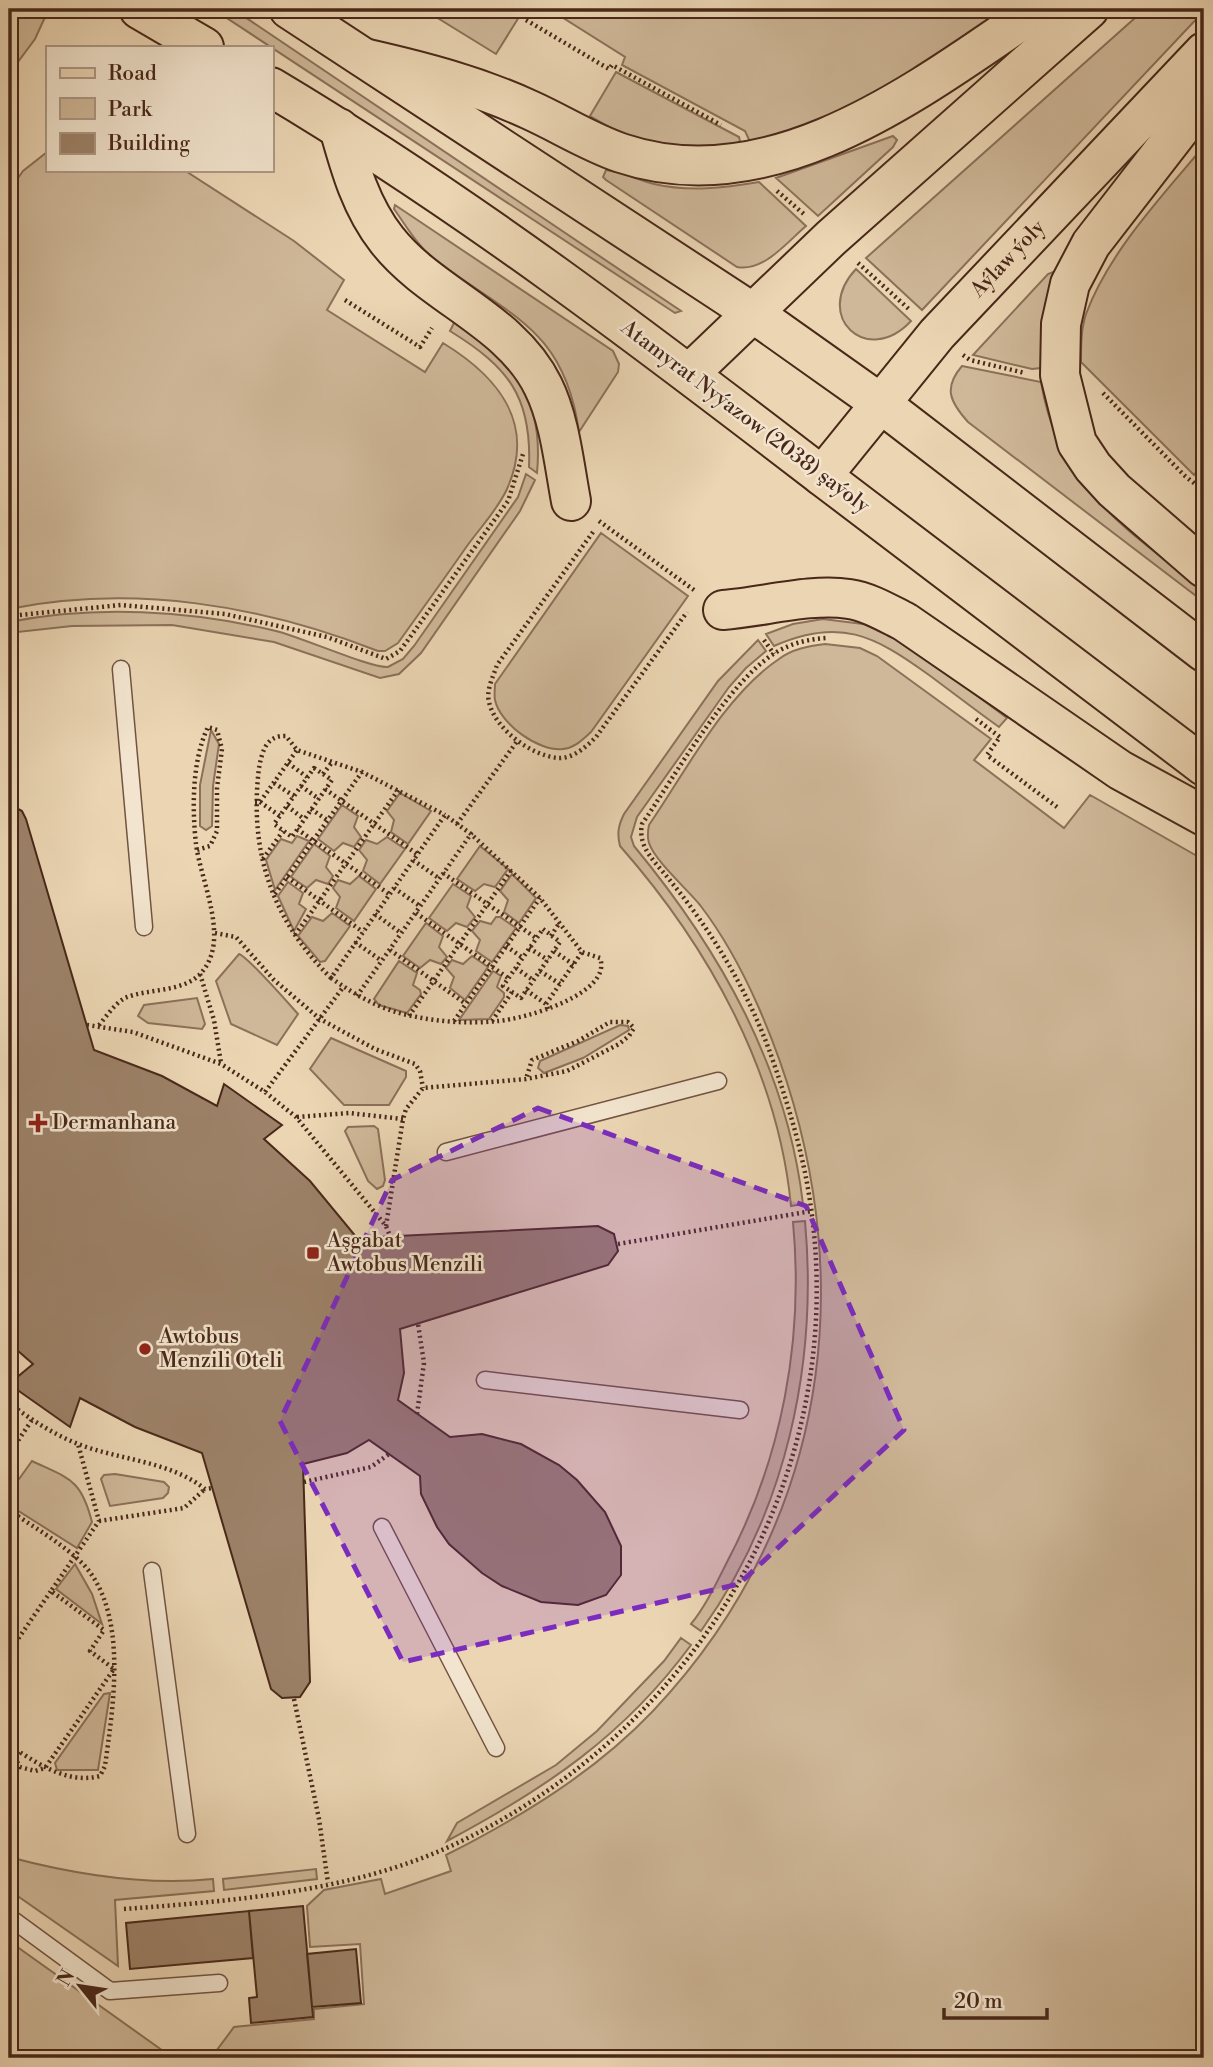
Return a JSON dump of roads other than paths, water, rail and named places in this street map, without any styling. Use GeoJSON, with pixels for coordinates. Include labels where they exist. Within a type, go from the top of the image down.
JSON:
{"type":"FeatureCollection","features":[{"type":"Feature","properties":{"kind":"main road"},"geometry":{"type":"LineString","coordinates":[[139,9],[202,46]]}},
{"type":"Feature","properties":{"kind":"main road"},"geometry":{"type":"LineString","coordinates":[[289,9],[753,313],[880,403],[1204,652]]}},
{"type":"Feature","properties":{"kind":"main road"},"geometry":{"type":"LineString","coordinates":[[369,59],[451,78],[532,110],[575,135],[624,154],[681,164],[753,160],[830,135],[889,107],[1038,9]]}},
{"type":"Feature","properties":{"kind":"main road"},"geometry":{"type":"LineString","coordinates":[[689,374],[831,238],[1089,9]]}},
{"type":"Feature","properties":{"kind":"main road","name":"Aýlaw ýoly"},"geometry":{"type":"LineString","coordinates":[[821,476],[937,334],[1204,52]]}},
{"type":"Feature","properties":{"kind":"main road","name":"Atamyrat Nyýazow (2038) şaýoly"},"geometry":{"type":"LineString","coordinates":[[273,89],[339,128],[618,320],[1204,766]]}},
{"type":"Feature","properties":{"kind":"main road"},"geometry":{"type":"LineString","coordinates":[[1204,98],[1091,244],[1070,284],[1060,324],[1060,374],[1077,443],[1093,467],[1114,490],[1204,568]]}},
{"type":"Feature","properties":{"kind":"main road"},"geometry":{"type":"LineString","coordinates":[[339,128],[361,199],[388,241],[407,261],[466,304],[504,339],[543,386],[557,433],[589,514]]}},
{"type":"Feature","properties":{"kind":"main road"},"geometry":{"type":"LineString","coordinates":[[705,603],[771,606],[818,597],[851,600],[876,607],[905,622],[1120,770],[1204,816]]}},
{"type":"Feature","properties":{"kind":"lane"},"geometry":{"type":"LineString","coordinates":[[121,669],[144,928]]}},
{"type":"Feature","properties":{"kind":"lane"},"geometry":{"type":"LineString","coordinates":[[446,1152],[718,1081]]}},
{"type":"Feature","properties":{"kind":"lane"},"geometry":{"type":"LineString","coordinates":[[485,1380],[740,1410]]}},
{"type":"Feature","properties":{"kind":"lane"},"geometry":{"type":"LineString","coordinates":[[382,1528],[496,1748]]}},
{"type":"Feature","properties":{"kind":"lane"},"geometry":{"type":"LineString","coordinates":[[152,1571],[187,1834]]}},
{"type":"Feature","properties":{"kind":"lane"},"geometry":{"type":"LineString","coordinates":[[9,1917],[110,1991],[219,1983]]}},
{"type":"Feature","properties":{"kind":"place","name":"Dermanhana"},"geometry":{"type":"Point","coordinates":[38,1123]}},
{"type":"Feature","properties":{"kind":"place","name":"Aşgabat Awtobus Menzili"},"geometry":{"type":"Point","coordinates":[313,1253]}},
{"type":"Feature","properties":{"kind":"place","name":"Awtobus Menzili Oteli"},"geometry":{"type":"Point","coordinates":[145,1349]}}]}
